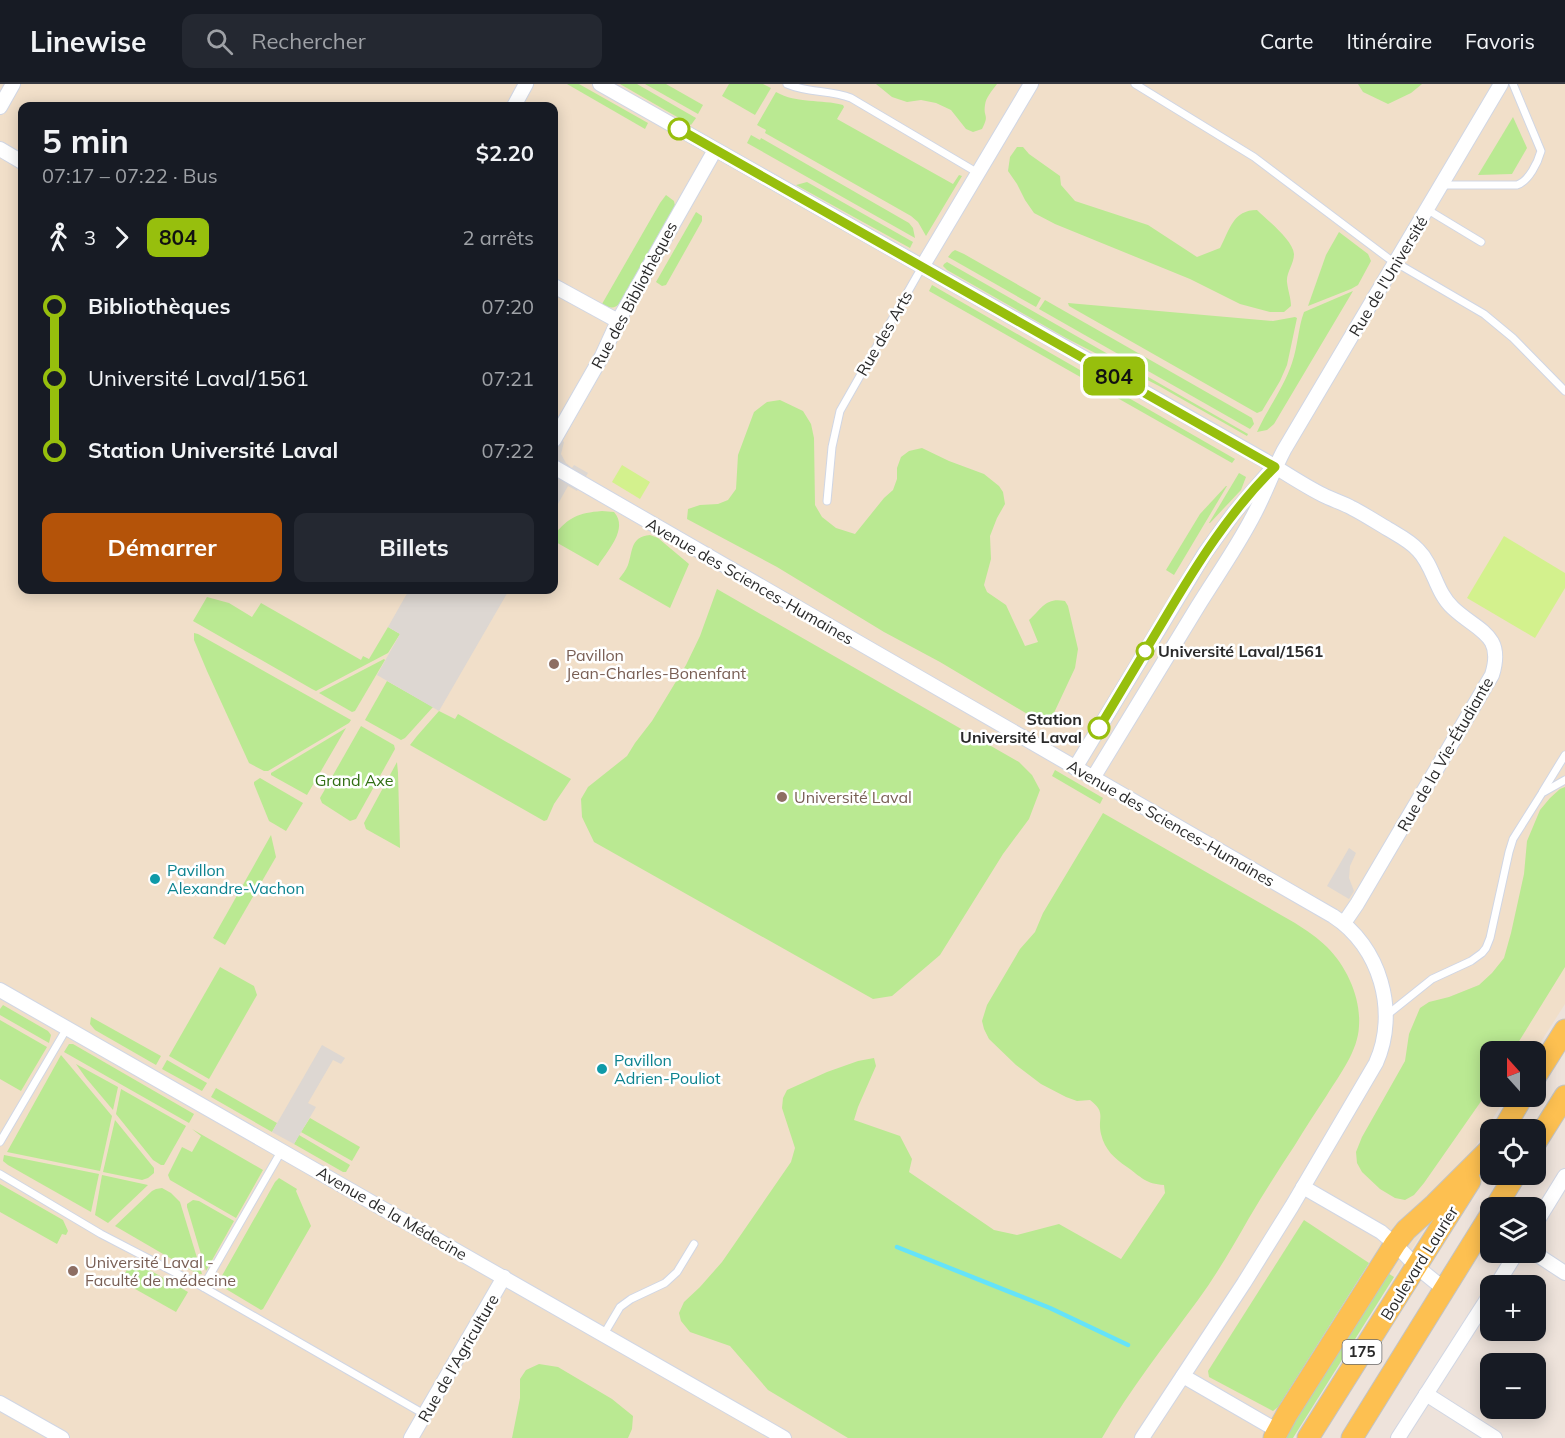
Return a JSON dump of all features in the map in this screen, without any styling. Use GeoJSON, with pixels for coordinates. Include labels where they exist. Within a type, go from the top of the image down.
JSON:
{"type":"FeatureCollection","features":[{"type":"Feature","properties":{"kind":"main road"},"geometry":{"type":"LineString","coordinates":[[1546,1060],[1565,1030]]}},
{"type":"Feature","properties":{"kind":"main road"},"geometry":{"type":"LineString","coordinates":[[1546,1126],[1565,1096]]}},
{"type":"Feature","properties":{"kind":"main road"},"geometry":{"type":"LineString","coordinates":[[1276,1435],[1395,1244],[1406,1230],[1480,1159]]}},
{"type":"Feature","properties":{"kind":"main road","name":"Boulevard Laurier"},"geometry":{"type":"LineString","coordinates":[[1308,1438],[1480,1165]]}},
{"type":"Feature","properties":{"kind":"main road","name":"175"},"geometry":{"type":"LineString","coordinates":[[1352,1438],[1480,1232]]}},
{"type":"Feature","properties":{"kind":"street"},"geometry":{"type":"LineString","coordinates":[[0,106],[13,84]]}},
{"type":"Feature","properties":{"kind":"street"},"geometry":{"type":"LineString","coordinates":[[516,102],[526,84]]}},
{"type":"Feature","properties":{"kind":"street","name":"Rue de la Vie-Étudiante"},"geometry":{"type":"LineString","coordinates":[[600,84],[1319,493],[1353,508],[1412,544],[1424,558],[1443,597],[1452,608],[1488,635],[1496,654],[1495,668],[1344,923]]}},
{"type":"Feature","properties":{"kind":"street","name":"Rue des Arts"},"geometry":{"type":"LineString","coordinates":[[928,271],[978,173],[1031,84]]}},
{"type":"Feature","properties":{"kind":"street","name":"Rue de l'Université"},"geometry":{"type":"LineString","coordinates":[[1075,768],[1211,544],[1234,513],[1275,467],[1501,84]]}},
{"type":"Feature","properties":{"kind":"street"},"geometry":{"type":"LineString","coordinates":[[0,149],[18,160]]}},
{"type":"Feature","properties":{"kind":"street","name":"Rue des Bibliothèques"},"geometry":{"type":"LineString","coordinates":[[558,433],[609,344],[618,321],[716,150]]}},
{"type":"Feature","properties":{"kind":"street"},"geometry":{"type":"LineString","coordinates":[[558,288],[618,321]]}},
{"type":"Feature","properties":{"kind":"street","name":"Rue de l'Université"},"geometry":{"type":"LineString","coordinates":[[1094,778],[1251,521],[1271,482],[1275,467]]}},
{"type":"Feature","properties":{"kind":"street","name":"Avenue des Sciences-Humaines"},"geometry":{"type":"LineString","coordinates":[[558,469],[1344,923],[1370,954],[1383,990],[1387,1015],[1382,1050],[1244,1283],[1183,1376]]}},
{"type":"Feature","properties":{"kind":"street","name":"Avenue de la Médecine"},"geometry":{"type":"LineString","coordinates":[[0,990],[784,1438]]}},
{"type":"Feature","properties":{"kind":"street"},"geometry":{"type":"LineString","coordinates":[[1546,1207],[1565,1176]]}},
{"type":"Feature","properties":{"kind":"street"},"geometry":{"type":"LineString","coordinates":[[1303,1186],[1374,1227],[1444,1290]]}},
{"type":"Feature","properties":{"kind":"street"},"geometry":{"type":"LineString","coordinates":[[1546,1261],[1565,1273]]}},
{"type":"Feature","properties":{"kind":"street","name":"Rue de l'Agriculture"},"geometry":{"type":"LineString","coordinates":[[411,1438],[504,1277]]}},
{"type":"Feature","properties":{"kind":"street"},"geometry":{"type":"LineString","coordinates":[[1398,1438],[1480,1310]]}},
{"type":"Feature","properties":{"kind":"street"},"geometry":{"type":"LineString","coordinates":[[1142,1438],[1183,1376],[1276,1435]]}},
{"type":"Feature","properties":{"kind":"street"},"geometry":{"type":"LineString","coordinates":[[1426,1394],[1495,1438]]}},
{"type":"Feature","properties":{"kind":"street"},"geometry":{"type":"LineString","coordinates":[[0,1403],[62,1438]]}},
{"type":"Feature","properties":{"kind":"lane"},"geometry":{"type":"LineString","coordinates":[[787,84],[806,90],[851,98],[978,173]]}},
{"type":"Feature","properties":{"kind":"lane"},"geometry":{"type":"LineString","coordinates":[[1135,84],[1254,157],[1396,263],[1484,314],[1513,338],[1565,391]]}},
{"type":"Feature","properties":{"kind":"lane"},"geometry":{"type":"LineString","coordinates":[[1442,185],[1517,185],[1526,179],[1541,151],[1513,84]]}},
{"type":"Feature","properties":{"kind":"lane"},"geometry":{"type":"LineString","coordinates":[[1428,210],[1481,242]]}},
{"type":"Feature","properties":{"kind":"lane","name":"Rue des Arts"},"geometry":{"type":"LineString","coordinates":[[827,501],[832,447],[840,411],[928,271]]}},
{"type":"Feature","properties":{"kind":"lane"},"geometry":{"type":"LineString","coordinates":[[1387,1015],[1432,979],[1472,961],[1486,948],[1511,845],[1565,755]]}},
{"type":"Feature","properties":{"kind":"lane"},"geometry":{"type":"LineString","coordinates":[[1542,793],[1565,780]]}},
{"type":"Feature","properties":{"kind":"lane"},"geometry":{"type":"LineString","coordinates":[[0,1142],[67,1028]]}},
{"type":"Feature","properties":{"kind":"lane"},"geometry":{"type":"LineString","coordinates":[[202,1287],[282,1150]]}},
{"type":"Feature","properties":{"kind":"lane"},"geometry":{"type":"LineString","coordinates":[[0,1174],[101,1234],[202,1287],[424,1414]]}},
{"type":"Feature","properties":{"kind":"lane"},"geometry":{"type":"LineString","coordinates":[[604,1334],[620,1307],[664,1283],[677,1272],[694,1245]]}},
{"type":"Feature","properties":{"kind":"shaded area","name":"Université Laval"},"geometry":{"type":"Polygon","coordinates":[[[0,84],[1565,84],[1565,1004],[1541,1041],[1480,1041],[1480,1107],[1500,1107],[1492,1119],[1480,1119],[1480,1139],[1292,1438],[0,1438],[0,84]]]}},
{"type":"Feature","properties":{"kind":"shaded area"},"geometry":{"type":"Polygon","coordinates":[[[558,438],[564,442],[561,454],[566,463],[572,468],[574,465],[588,473],[577,491],[568,486],[558,504],[558,438]]]}},
{"type":"Feature","properties":{"kind":"shaded area"},"geometry":{"type":"Polygon","coordinates":[[[407,594],[507,594],[439,711],[377,675],[400,634],[388,627],[407,594]]]}},
{"type":"Feature","properties":{"kind":"shaded area"},"geometry":{"type":"Polygon","coordinates":[[[1349,848],[1356,853],[1350,866],[1349,878],[1354,891],[1349,899],[1327,886],[1349,848]]]}},
{"type":"Feature","properties":{"kind":"shaded area"},"geometry":{"type":"Polygon","coordinates":[[[322,1045],[345,1058],[341,1064],[333,1060],[308,1103],[316,1107],[294,1144],[272,1132],[322,1045]]]}},
{"type":"Feature","properties":{"kind":"green space"},"geometry":{"type":"Polygon","coordinates":[[[567,84],[579,84],[648,123],[645,129],[567,84]]]}},
{"type":"Feature","properties":{"kind":"green space"},"geometry":{"type":"Polygon","coordinates":[[[620,84],[637,84],[696,118],[691,125],[620,84]]]}},
{"type":"Feature","properties":{"kind":"green space"},"geometry":{"type":"Polygon","coordinates":[[[645,84],[666,84],[703,105],[698,114],[645,84]]]}},
{"type":"Feature","properties":{"kind":"green space"},"geometry":{"type":"Polygon","coordinates":[[[729,84],[763,84],[771,88],[755,115],[722,96],[729,84]]]}},
{"type":"Feature","properties":{"kind":"green space"},"geometry":{"type":"Polygon","coordinates":[[[876,84],[997,84],[986,102],[986,118],[982,129],[973,132],[966,129],[951,110],[936,103],[921,100],[907,102],[892,97],[876,84]]]}},
{"type":"Feature","properties":{"kind":"green space"},"geometry":{"type":"Polygon","coordinates":[[[1358,84],[1422,84],[1411,93],[1388,104],[1363,92],[1358,84]]]}},
{"type":"Feature","properties":{"kind":"green space"},"geometry":{"type":"Polygon","coordinates":[[[776,92],[801,100],[843,105],[837,119],[953,184],[959,175],[962,176],[926,236],[918,222],[911,216],[765,133],[766,130],[757,125],[776,92]]]}},
{"type":"Feature","properties":{"kind":"green space"},"geometry":{"type":"Polygon","coordinates":[[[1513,117],[1527,148],[1512,174],[1478,175],[1513,117]]]}},
{"type":"Feature","properties":{"kind":"green space"},"geometry":{"type":"Polygon","coordinates":[[[751,135],[760,140],[761,138],[909,223],[913,228],[915,238],[747,143],[751,135]]]}},
{"type":"Feature","properties":{"kind":"green space"},"geometry":{"type":"Polygon","coordinates":[[[1017,147],[1023,147],[1029,154],[1060,176],[1061,185],[1075,201],[1148,225],[1197,257],[1220,248],[1237,217],[1242,213],[1257,210],[1293,248],[1294,258],[1287,279],[1291,306],[1284,312],[1270,312],[1240,304],[1190,279],[1055,224],[1034,213],[1008,171],[1010,157],[1017,147]]]}},
{"type":"Feature","properties":{"kind":"green space"},"geometry":{"type":"Polygon","coordinates":[[[807,182],[913,242],[910,248],[796,185],[807,182]]]}},
{"type":"Feature","properties":{"kind":"green space"},"geometry":{"type":"Polygon","coordinates":[[[666,195],[674,201],[674,209],[621,302],[614,307],[605,306],[602,304],[666,195]]]}},
{"type":"Feature","properties":{"kind":"green space"},"geometry":{"type":"Polygon","coordinates":[[[696,212],[702,216],[702,221],[666,285],[662,286],[656,282],[696,212]]]}},
{"type":"Feature","properties":{"kind":"green space"},"geometry":{"type":"Polygon","coordinates":[[[1339,232],[1368,254],[1371,261],[1358,285],[1308,306],[1326,255],[1339,232]]]}},
{"type":"Feature","properties":{"kind":"green space"},"geometry":{"type":"Polygon","coordinates":[[[955,250],[1041,298],[1036,307],[948,257],[955,250]]]}},
{"type":"Feature","properties":{"kind":"green space"},"geometry":{"type":"Polygon","coordinates":[[[947,262],[1248,434],[1247,436],[1159,386],[1066,338],[947,270],[943,266],[947,262]]]}},
{"type":"Feature","properties":{"kind":"green space"},"geometry":{"type":"Polygon","coordinates":[[[932,285],[1235,459],[1232,463],[929,291],[932,285]]]}},
{"type":"Feature","properties":{"kind":"green space"},"geometry":{"type":"Polygon","coordinates":[[[1353,291],[1274,424],[1267,430],[1257,432],[1289,372],[1304,312],[1353,291]]]}},
{"type":"Feature","properties":{"kind":"green space"},"geometry":{"type":"Polygon","coordinates":[[[1045,300],[1252,418],[1254,424],[1250,429],[1039,309],[1045,300]]]}},
{"type":"Feature","properties":{"kind":"green space"},"geometry":{"type":"Polygon","coordinates":[[[1068,303],[1273,321],[1297,318],[1287,365],[1262,411],[1257,413],[1069,306],[1068,303]]]}},
{"type":"Feature","properties":{"kind":"green space"},"geometry":{"type":"Polygon","coordinates":[[[780,400],[803,411],[811,424],[814,438],[815,505],[822,517],[836,528],[855,534],[893,490],[901,457],[909,451],[922,448],[984,474],[999,486],[1003,492],[1005,504],[990,536],[991,559],[984,585],[987,592],[1006,605],[1025,646],[1038,642],[1029,620],[1041,608],[1049,602],[1059,600],[1065,601],[1068,606],[1078,649],[1075,668],[1053,715],[1044,718],[1029,715],[884,632],[777,567],[687,519],[688,509],[728,500],[736,489],[738,455],[754,412],[767,402],[780,400]]]}},
{"type":"Feature","properties":{"kind":"green space"},"geometry":{"type":"Polygon","coordinates":[[[622,465],[650,482],[640,499],[612,482],[622,465]]]}},
{"type":"Feature","properties":{"kind":"green space"},"geometry":{"type":"Polygon","coordinates":[[[1239,473],[1246,477],[1241,490],[1209,523],[1239,473]]]}},
{"type":"Feature","properties":{"kind":"green space"},"geometry":{"type":"Polygon","coordinates":[[[1226,486],[1174,575],[1166,570],[1200,514],[1226,486]]]}},
{"type":"Feature","properties":{"kind":"green space"},"geometry":{"type":"Polygon","coordinates":[[[614,512],[618,519],[618,533],[598,566],[558,543],[558,531],[564,524],[586,513],[614,512]]]}},
{"type":"Feature","properties":{"kind":"green space"},"geometry":{"type":"Polygon","coordinates":[[[650,535],[658,538],[689,564],[670,608],[619,579],[628,565],[636,542],[650,535]]]}},
{"type":"Feature","properties":{"kind":"green space"},"geometry":{"type":"Polygon","coordinates":[[[1504,536],[1565,573],[1565,588],[1535,638],[1467,598],[1504,536]]]}},
{"type":"Feature","properties":{"kind":"green space"},"geometry":{"type":"Polygon","coordinates":[[[717,589],[1019,762],[1032,775],[1040,790],[1029,819],[1003,854],[940,955],[892,996],[873,999],[594,842],[582,817],[581,799],[588,787],[627,756],[652,721],[686,665],[700,636],[717,589]]]}},
{"type":"Feature","properties":{"kind":"green space"},"geometry":{"type":"Polygon","coordinates":[[[207,597],[229,603],[252,617],[261,603],[361,660],[363,656],[369,659],[388,627],[400,634],[388,653],[316,691],[193,621],[207,597]]]}},
{"type":"Feature","properties":{"kind":"green space"},"geometry":{"type":"Polygon","coordinates":[[[194,633],[351,720],[268,771],[249,763],[207,671],[194,640],[194,633]]]}},
{"type":"Feature","properties":{"kind":"green space"},"geometry":{"type":"Polygon","coordinates":[[[384,659],[355,711],[352,712],[319,693],[384,659]]]}},
{"type":"Feature","properties":{"kind":"green space"},"geometry":{"type":"Polygon","coordinates":[[[387,681],[433,707],[401,740],[365,720],[387,681]]]}},
{"type":"Feature","properties":{"kind":"green space"},"geometry":{"type":"Polygon","coordinates":[[[439,711],[455,719],[458,714],[571,779],[554,804],[547,820],[544,821],[410,745],[439,711]]]}},
{"type":"Feature","properties":{"kind":"green space","name":"Grand Axe"},"geometry":{"type":"Polygon","coordinates":[[[361,726],[394,745],[395,749],[356,819],[350,821],[322,803],[320,798],[361,726]]]}},
{"type":"Feature","properties":{"kind":"green space"},"geometry":{"type":"Polygon","coordinates":[[[346,728],[307,795],[271,775],[271,773],[346,728]]]}},
{"type":"Feature","properties":{"kind":"green space"},"geometry":{"type":"Polygon","coordinates":[[[397,762],[400,848],[366,829],[364,823],[397,762]]]}},
{"type":"Feature","properties":{"kind":"green space"},"geometry":{"type":"Polygon","coordinates":[[[1055,770],[1103,798],[1100,804],[1052,776],[1055,770]]]}},
{"type":"Feature","properties":{"kind":"green space"},"geometry":{"type":"Polygon","coordinates":[[[260,778],[303,803],[286,831],[269,821],[254,784],[260,778]]]}},
{"type":"Feature","properties":{"kind":"green space"},"geometry":{"type":"Polygon","coordinates":[[[1565,787],[1565,967],[1519,1041],[1480,1041],[1480,1103],[1414,1195],[1405,1200],[1395,1198],[1380,1189],[1362,1172],[1357,1163],[1356,1152],[1362,1137],[1405,1061],[1409,1034],[1420,1008],[1429,1002],[1479,985],[1504,958],[1524,874],[1527,841],[1540,810],[1560,789],[1565,787]]]}},
{"type":"Feature","properties":{"kind":"green space"},"geometry":{"type":"Polygon","coordinates":[[[1103,813],[1295,923],[1327,947],[1346,973],[1358,1005],[1358,1035],[1352,1053],[1225,1260],[1136,1385],[1102,1438],[848,1438],[768,1390],[730,1346],[690,1332],[681,1321],[679,1313],[684,1302],[722,1262],[791,1162],[795,1148],[782,1108],[787,1090],[827,1072],[874,1058],[876,1066],[854,1120],[900,1136],[912,1159],[909,1172],[994,1230],[1017,1235],[1059,1224],[1121,1259],[1165,1193],[1164,1185],[1144,1179],[1111,1153],[1103,1140],[1100,1112],[1095,1104],[1090,1100],[1077,1101],[1066,1097],[1041,1084],[1016,1065],[989,1039],[982,1021],[987,1005],[1020,949],[1035,932],[1043,913],[1103,813]]]}},
{"type":"Feature","properties":{"kind":"green space"},"geometry":{"type":"Polygon","coordinates":[[[271,835],[276,857],[225,945],[213,938],[271,835]]]}},
{"type":"Feature","properties":{"kind":"green space"},"geometry":{"type":"Polygon","coordinates":[[[220,967],[254,986],[257,995],[209,1079],[169,1056],[220,967]]]}},
{"type":"Feature","properties":{"kind":"green space"},"geometry":{"type":"Polygon","coordinates":[[[3,1005],[48,1031],[51,1035],[49,1043],[0,1015],[3,1005]]]}},
{"type":"Feature","properties":{"kind":"green space"},"geometry":{"type":"Polygon","coordinates":[[[91,1017],[161,1056],[156,1065],[95,1030],[90,1024],[91,1017]]]}},
{"type":"Feature","properties":{"kind":"green space"},"geometry":{"type":"Polygon","coordinates":[[[0,1020],[47,1047],[21,1091],[0,1079],[0,1020]]]}},
{"type":"Feature","properties":{"kind":"green space"},"geometry":{"type":"Polygon","coordinates":[[[69,1044],[73,1044],[194,1114],[189,1123],[64,1052],[69,1044]]]}},
{"type":"Feature","properties":{"kind":"green space"},"geometry":{"type":"Polygon","coordinates":[[[61,1055],[112,1116],[100,1171],[7,1152],[61,1055]]]}},
{"type":"Feature","properties":{"kind":"green space"},"geometry":{"type":"Polygon","coordinates":[[[167,1060],[207,1083],[202,1091],[162,1069],[167,1060]]]}},
{"type":"Feature","properties":{"kind":"green space"},"geometry":{"type":"Polygon","coordinates":[[[76,1064],[118,1087],[113,1110],[86,1078],[76,1064]]]}},
{"type":"Feature","properties":{"kind":"green space"},"geometry":{"type":"Polygon","coordinates":[[[216,1088],[277,1123],[272,1132],[211,1097],[216,1088]]]}},
{"type":"Feature","properties":{"kind":"green space"},"geometry":{"type":"Polygon","coordinates":[[[121,1089],[186,1126],[164,1165],[153,1160],[116,1114],[121,1089]]]}},
{"type":"Feature","properties":{"kind":"green space"},"geometry":{"type":"Polygon","coordinates":[[[310,1118],[360,1147],[352,1161],[301,1132],[310,1118]]]}},
{"type":"Feature","properties":{"kind":"green space"},"geometry":{"type":"Polygon","coordinates":[[[115,1120],[154,1168],[154,1173],[148,1178],[142,1180],[103,1172],[115,1120]]]}},
{"type":"Feature","properties":{"kind":"green space"},"geometry":{"type":"Polygon","coordinates":[[[192,1129],[263,1170],[236,1218],[170,1180],[168,1175],[182,1147],[192,1152],[201,1136],[192,1129]]]}},
{"type":"Feature","properties":{"kind":"green space"},"geometry":{"type":"Polygon","coordinates":[[[299,1135],[350,1165],[346,1172],[294,1144],[299,1135]]]}},
{"type":"Feature","properties":{"kind":"green space"},"geometry":{"type":"Polygon","coordinates":[[[4,1155],[99,1174],[91,1212],[8,1165],[3,1161],[4,1155]]]}},
{"type":"Feature","properties":{"kind":"green space"},"geometry":{"type":"Polygon","coordinates":[[[102,1175],[148,1185],[108,1223],[95,1215],[102,1175]]]}},
{"type":"Feature","properties":{"kind":"green space"},"geometry":{"type":"Polygon","coordinates":[[[279,1178],[297,1189],[311,1226],[261,1310],[221,1286],[219,1281],[279,1178]]]}},
{"type":"Feature","properties":{"kind":"green space"},"geometry":{"type":"Polygon","coordinates":[[[0,1184],[63,1220],[68,1231],[66,1235],[62,1234],[57,1244],[0,1212],[0,1184]]]}},
{"type":"Feature","properties":{"kind":"green space"},"geometry":{"type":"Polygon","coordinates":[[[162,1188],[180,1202],[202,1274],[194,1272],[115,1226],[152,1191],[162,1188]]]}},
{"type":"Feature","properties":{"kind":"green space"},"geometry":{"type":"Polygon","coordinates":[[[193,1200],[199,1201],[234,1221],[206,1271],[187,1207],[187,1204],[193,1200]]]}},
{"type":"Feature","properties":{"kind":"green space"},"geometry":{"type":"Polygon","coordinates":[[[1304,1220],[1369,1263],[1278,1407],[1273,1411],[1209,1377],[1208,1371],[1304,1220]]]}},
{"type":"Feature","properties":{"kind":"green space"},"geometry":{"type":"Polygon","coordinates":[[[132,1260],[188,1292],[176,1312],[121,1281],[132,1260]]]}},
{"type":"Feature","properties":{"kind":"green space"},"geometry":{"type":"Polygon","coordinates":[[[1386,1272],[1394,1277],[1293,1438],[1283,1438],[1386,1272]]]}},
{"type":"Feature","properties":{"kind":"green space"},"geometry":{"type":"Polygon","coordinates":[[[539,1364],[558,1367],[612,1399],[633,1416],[632,1429],[628,1438],[512,1438],[520,1398],[520,1379],[526,1370],[539,1364]]]}},
{"type":"Feature","properties":{"kind":"waterway"},"geometry":{"type":"LineString","coordinates":[[897,1247],[1050,1308],[1128,1345]]}},
{"type":"Feature","properties":{"kind":"bus line","name":"804"},"geometry":{"type":"LineString","coordinates":[[679,129],[1275,467],[1265,476],[1218,535],[1184,586],[1099,728]]}},
{"type":"Feature","properties":{"kind":"place","name":"Université Laval/1561"},"geometry":{"type":"Point","coordinates":[1145,651]}},
{"type":"Feature","properties":{"kind":"place","name":"Pavillon Jean-Charles-Bonenfant"},"geometry":{"type":"Point","coordinates":[554,664]}},
{"type":"Feature","properties":{"kind":"place","name":"Station Université Laval"},"geometry":{"type":"Point","coordinates":[1099,728]}},
{"type":"Feature","properties":{"kind":"place","name":"Université Laval"},"geometry":{"type":"Point","coordinates":[782,797]}},
{"type":"Feature","properties":{"kind":"place","name":"Pavillon Alexandre-Vachon"},"geometry":{"type":"Point","coordinates":[155,879]}},
{"type":"Feature","properties":{"kind":"place","name":"Pavillon Adrien-Pouliot"},"geometry":{"type":"Point","coordinates":[602,1069]}},
{"type":"Feature","properties":{"kind":"place","name":"Université Laval - Faculté de médecine"},"geometry":{"type":"Point","coordinates":[73,1271]}}]}
